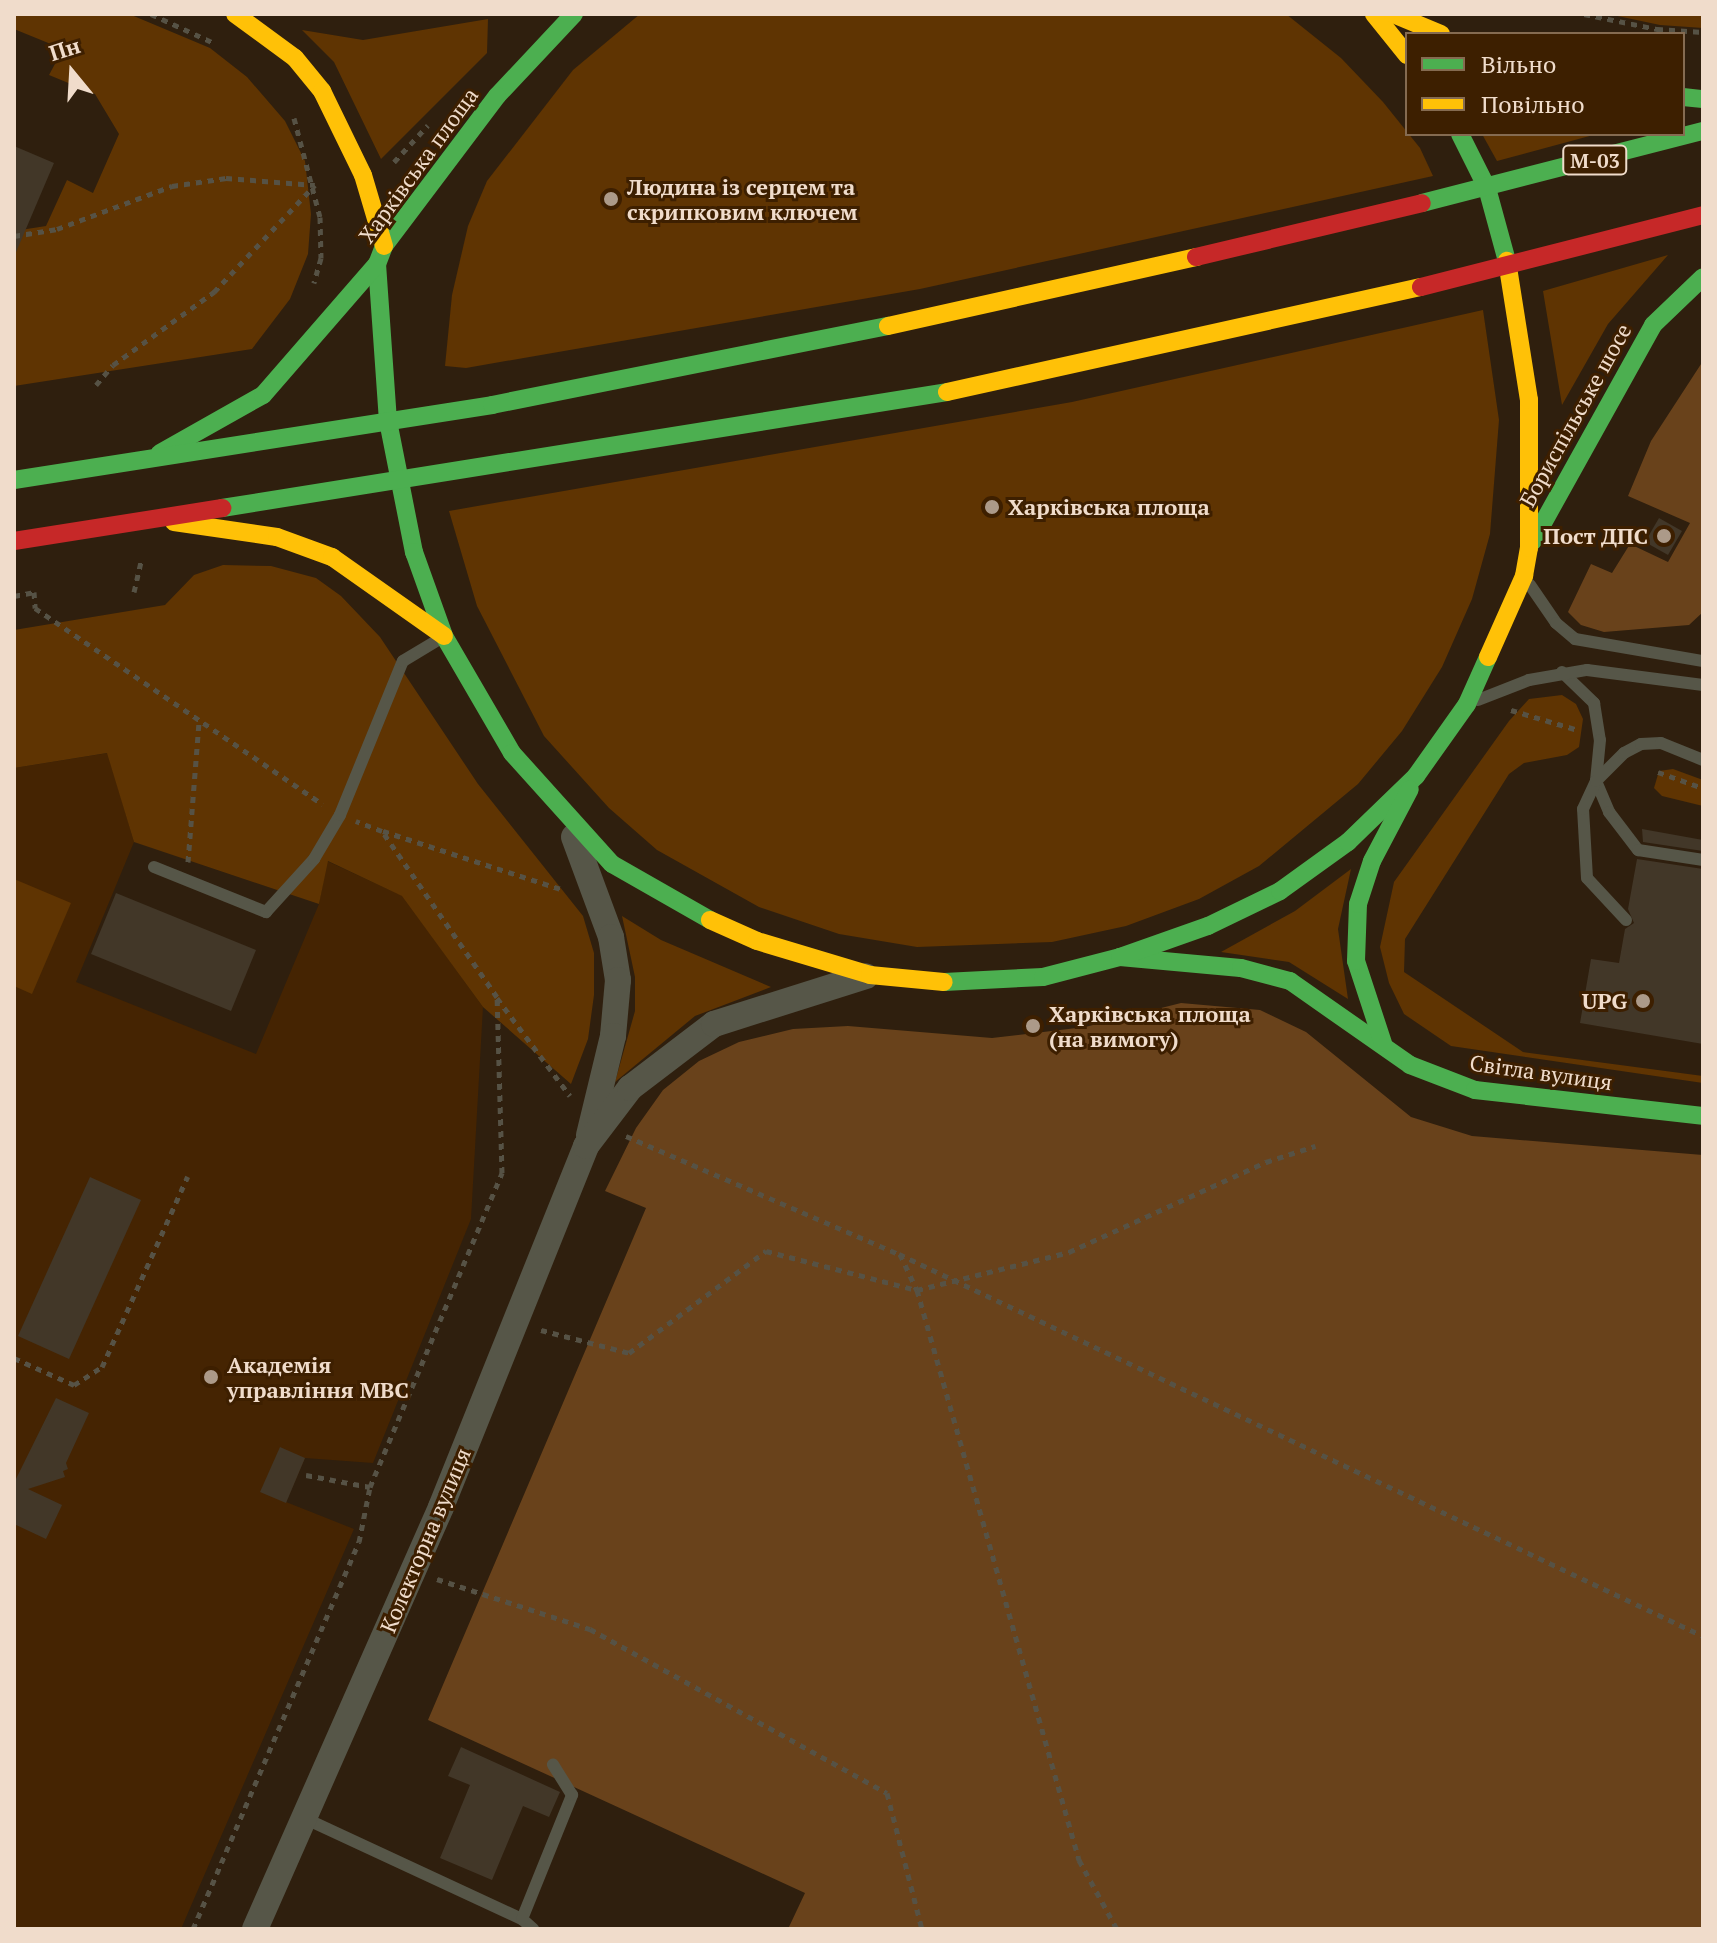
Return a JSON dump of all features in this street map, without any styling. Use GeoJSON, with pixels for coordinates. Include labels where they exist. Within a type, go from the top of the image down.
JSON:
{"type":"FeatureCollection","features":[{"type":"Feature","properties":{"kind":"main road"},"geometry":{"type":"LineString","coordinates":[[145,461],[263,395],[380,255],[357,162],[322,91],[295,58],[235,14]]}},
{"type":"Feature","properties":{"kind":"main road","name":"Харківська площа"},"geometry":{"type":"LineString","coordinates":[[574,14],[497,96],[380,255],[388,421],[396,481],[444,636],[512,753],[567,820],[612,864],[674,904],[757,941],[870,975],[951,983],[1043,977],[1120,957],[1208,926],[1280,891],[1348,842],[1416,776],[1467,704],[1524,576],[1529,548],[1529,400],[1508,265],[1487,188],[1461,136]]}},
{"type":"Feature","properties":{"kind":"main road"},"geometry":{"type":"LineString","coordinates":[[1374,14],[1405,53]]}},
{"type":"Feature","properties":{"kind":"main road"},"geometry":{"type":"LineString","coordinates":[[1393,14],[1436,32]]}},
{"type":"Feature","properties":{"kind":"main road","name":"М-03"},"geometry":{"type":"LineString","coordinates":[[1487,188],[1684,136]]}},
{"type":"Feature","properties":{"kind":"main road"},"geometry":{"type":"LineString","coordinates":[[14,480],[506,402],[978,308],[1487,188]]}},
{"type":"Feature","properties":{"kind":"main road"},"geometry":{"type":"LineString","coordinates":[[14,541],[905,401],[1508,265],[1703,215]]}},
{"type":"Feature","properties":{"kind":"main road","name":"Бориспільське шосе"},"geometry":{"type":"LineString","coordinates":[[1529,548],[1645,338],[1703,277]]}},
{"type":"Feature","properties":{"kind":"main road"},"geometry":{"type":"LineString","coordinates":[[151,519],[277,537],[332,557],[444,636]]}},
{"type":"Feature","properties":{"kind":"main road"},"geometry":{"type":"LineString","coordinates":[[1383,1043],[1356,961],[1358,904],[1372,861],[1416,776]]}},
{"type":"Feature","properties":{"kind":"main road","name":"Світла вулиця"},"geometry":{"type":"LineString","coordinates":[[1120,957],[1241,968],[1290,981],[1383,1043],[1410,1065],[1475,1090],[1703,1116]]}},
{"type":"Feature","properties":{"kind":"street","name":"Колекторна вулиця"},"geometry":{"type":"LineString","coordinates":[[255,1929],[441,1507],[586,1146],[613,1036],[618,980],[599,900],[567,820]]}},
{"type":"Feature","properties":{"kind":"street","name":"Колекторна вулиця"},"geometry":{"type":"LineString","coordinates":[[586,1146],[630,1088],[670,1053],[714,1024],[870,975]]}},
{"type":"Feature","properties":{"kind":"lane"},"geometry":{"type":"LineString","coordinates":[[1524,576],[1556,623],[1575,639],[1703,661]]}},
{"type":"Feature","properties":{"kind":"lane"},"geometry":{"type":"LineString","coordinates":[[154,867],[266,912],[314,859],[340,815],[403,661],[444,636]]}},
{"type":"Feature","properties":{"kind":"lane"},"geometry":{"type":"LineString","coordinates":[[1467,704],[1562,672],[1587,670],[1703,685]]}},
{"type":"Feature","properties":{"kind":"lane"},"geometry":{"type":"LineString","coordinates":[[1562,672],[1594,703],[1600,740],[1596,781],[1583,809],[1587,878],[1626,920]]}},
{"type":"Feature","properties":{"kind":"lane"},"geometry":{"type":"LineString","coordinates":[[1596,781],[1624,753],[1641,744],[1661,743],[1703,760]]}},
{"type":"Feature","properties":{"kind":"lane"},"geometry":{"type":"LineString","coordinates":[[1596,781],[1609,812],[1638,850],[1703,860]]}},
{"type":"Feature","properties":{"kind":"lane"},"geometry":{"type":"LineString","coordinates":[[522,1919],[572,1795],[553,1765]]}},
{"type":"Feature","properties":{"kind":"lane"},"geometry":{"type":"LineString","coordinates":[[304,1818],[522,1919],[533,1929]]}},
{"type":"Feature","properties":{"kind":"path"},"geometry":{"type":"LineString","coordinates":[[151,14],[226,49]]}},
{"type":"Feature","properties":{"kind":"path"},"geometry":{"type":"LineString","coordinates":[[1584,14],[1657,29],[1703,32]]}},
{"type":"Feature","properties":{"kind":"path"},"geometry":{"type":"LineString","coordinates":[[285,105],[315,185],[321,258],[311,291]]}},
{"type":"Feature","properties":{"kind":"path"},"geometry":{"type":"LineString","coordinates":[[14,236],[57,229],[172,186],[226,178],[315,185]]}},
{"type":"Feature","properties":{"kind":"path"},"geometry":{"type":"LineString","coordinates":[[96,385],[113,365],[214,292],[315,185]]}},
{"type":"Feature","properties":{"kind":"path"},"geometry":{"type":"LineString","coordinates":[[14,596],[34,592],[35,608],[199,723],[340,815],[567,891]]}},
{"type":"Feature","properties":{"kind":"path"},"geometry":{"type":"LineString","coordinates":[[1510,709],[1585,732]]}},
{"type":"Feature","properties":{"kind":"path"},"geometry":{"type":"LineString","coordinates":[[186,880],[199,723]]}},
{"type":"Feature","properties":{"kind":"path"},"geometry":{"type":"LineString","coordinates":[[1658,772],[1703,788]]}},
{"type":"Feature","properties":{"kind":"path"},"geometry":{"type":"LineString","coordinates":[[382,831],[497,997],[574,1100]]}},
{"type":"Feature","properties":{"kind":"path"},"geometry":{"type":"LineString","coordinates":[[193,1929],[359,1542],[370,1487],[502,1173],[497,997]]}},
{"type":"Feature","properties":{"kind":"path"},"geometry":{"type":"LineString","coordinates":[[622,1134],[956,1280],[1703,1636]]}},
{"type":"Feature","properties":{"kind":"path"},"geometry":{"type":"LineString","coordinates":[[515,1322],[629,1353],[766,1251],[917,1290],[1069,1252],[1266,1162],[1315,1146]]}},
{"type":"Feature","properties":{"kind":"path"},"geometry":{"type":"LineString","coordinates":[[14,1358],[74,1385],[102,1367],[188,1176]]}},
{"type":"Feature","properties":{"kind":"path"},"geometry":{"type":"LineString","coordinates":[[899,1254],[917,1290],[1079,1860],[1117,1929]]}},
{"type":"Feature","properties":{"kind":"path"},"geometry":{"type":"LineString","coordinates":[[306,1475],[370,1487]]}},
{"type":"Feature","properties":{"kind":"path"},"geometry":{"type":"LineString","coordinates":[[428,1576],[590,1629],[887,1793],[922,1929]]}},
{"type":"Feature","properties":{"kind":"shaded area"},"geometry":{"type":"Polygon","coordinates":[[[14,14],[129,14],[210,48],[247,77],[285,121],[305,161],[311,214],[308,254],[290,299],[252,349],[14,386],[14,231],[46,226],[67,180],[93,193],[119,134],[95,94],[49,75],[63,49],[14,29],[14,14]]]}},
{"type":"Feature","properties":{"kind":"shaded area"},"geometry":{"type":"Polygon","coordinates":[[[640,14],[1286,14],[1341,58],[1383,102],[1405,129],[1405,136],[1410,136],[1420,148],[1433,176],[920,289],[466,368],[445,366],[452,295],[468,226],[487,181],[573,70],[640,14]]]}},
{"type":"Feature","properties":{"kind":"shaded area"},"geometry":{"type":"Polygon","coordinates":[[[1608,14],[1703,14],[1703,28],[1660,25],[1608,14]]]}},
{"type":"Feature","properties":{"kind":"shaded area"},"geometry":{"type":"Polygon","coordinates":[[[488,19],[487,53],[381,159],[334,62],[302,30],[363,40],[488,19]]]}},
{"type":"Feature","properties":{"kind":"shaded area"},"geometry":{"type":"Polygon","coordinates":[[[1483,136],[1590,136],[1497,161],[1483,136]]]}},
{"type":"Feature","properties":{"kind":"shaded area"},"geometry":{"type":"Polygon","coordinates":[[[1668,255],[1608,324],[1562,405],[1543,291],[1668,255]]]}},
{"type":"Feature","properties":{"kind":"shaded area"},"geometry":{"type":"Polygon","coordinates":[[[1483,310],[1499,420],[1490,534],[1472,599],[1442,667],[1402,731],[1358,784],[1259,866],[1199,899],[1126,926],[1052,942],[917,947],[839,934],[759,907],[657,850],[609,808],[544,736],[477,606],[449,511],[1072,402],[1483,310]]]}},
{"type":"Feature","properties":{"kind":"shaded area"},"geometry":{"type":"Polygon","coordinates":[[[1703,361],[1703,612],[1689,625],[1604,632],[1581,625],[1568,612],[1591,564],[1612,573],[1630,544],[1668,562],[1690,523],[1628,496],[1651,441],[1703,361]]]}},
{"type":"Feature","properties":{"kind":"shaded area"},"geometry":{"type":"Polygon","coordinates":[[[223,565],[271,566],[316,578],[341,596],[380,637],[478,784],[583,916],[594,953],[594,995],[588,1039],[571,1084],[483,1007],[402,896],[328,861],[319,904],[134,842],[107,753],[14,768],[14,630],[165,605],[194,575],[223,565]]]}},
{"type":"Feature","properties":{"kind":"shaded area"},"geometry":{"type":"Polygon","coordinates":[[[1562,695],[1576,704],[1583,719],[1579,747],[1567,755],[1524,763],[1509,774],[1405,939],[1404,972],[1523,1052],[1703,1076],[1703,1083],[1451,1046],[1404,1014],[1389,983],[1380,947],[1394,882],[1509,721],[1529,699],[1562,695]]]}},
{"type":"Feature","properties":{"kind":"shaded area","name":"Академія управління МВС"},"geometry":{"type":"Polygon","coordinates":[[[108,753],[134,842],[76,982],[256,1054],[319,904],[327,861],[403,896],[483,1007],[471,1219],[373,1463],[305,1458],[286,1502],[354,1529],[181,1929],[14,1929],[14,768],[108,753]]]}},
{"type":"Feature","properties":{"kind":"shaded area"},"geometry":{"type":"Polygon","coordinates":[[[1673,769],[1703,780],[1703,806],[1662,796],[1654,788],[1659,771],[1673,769]]]}},
{"type":"Feature","properties":{"kind":"shaded area"},"geometry":{"type":"Polygon","coordinates":[[[1351,869],[1338,929],[1348,999],[1289,962],[1221,952],[1295,911],[1351,869]]]}},
{"type":"Feature","properties":{"kind":"shaded area"},"geometry":{"type":"Polygon","coordinates":[[[14,879],[71,903],[32,994],[14,986],[14,879]]]}},
{"type":"Feature","properties":{"kind":"shaded area"},"geometry":{"type":"Polygon","coordinates":[[[622,916],[661,940],[771,987],[695,1016],[615,1082],[635,1011],[635,977],[622,916]]]}},
{"type":"Feature","properties":{"kind":"shaded area"},"geometry":{"type":"Polygon","coordinates":[[[1181,1003],[1260,1010],[1306,1032],[1411,1117],[1472,1136],[1703,1155],[1703,1929],[788,1929],[805,1893],[428,1720],[646,1208],[605,1191],[636,1128],[663,1090],[699,1061],[739,1042],[793,1029],[848,1026],[992,1038],[1085,1027],[1181,1003]]]}},
{"type":"Feature","properties":{"kind":"building"},"geometry":{"type":"Polygon","coordinates":[[[14,146],[54,163],[14,257],[14,146]]]}},
{"type":"Feature","properties":{"kind":"building","name":"Пост ДПС"},"geometry":{"type":"Polygon","coordinates":[[[1659,518],[1682,531],[1668,555],[1645,542],[1659,518]]]}},
{"type":"Feature","properties":{"kind":"building"},"geometry":{"type":"Polygon","coordinates":[[[1642,829],[1703,840],[1703,851],[1643,842],[1642,829]]]}},
{"type":"Feature","properties":{"kind":"building"},"geometry":{"type":"Polygon","coordinates":[[[1637,859],[1703,869],[1703,1044],[1580,1023],[1591,959],[1619,963],[1625,929],[1634,923],[1628,909],[1637,859]]]}},
{"type":"Feature","properties":{"kind":"building"},"geometry":{"type":"Polygon","coordinates":[[[116,893],[256,950],[231,1011],[91,954],[116,893]]]}},
{"type":"Feature","properties":{"kind":"building"},"geometry":{"type":"Polygon","coordinates":[[[90,1177],[141,1200],[69,1359],[18,1336],[90,1177]]]}},
{"type":"Feature","properties":{"kind":"building"},"geometry":{"type":"Polygon","coordinates":[[[56,1398],[89,1413],[66,1463],[68,1469],[63,1471],[65,1477],[28,1489],[62,1505],[46,1539],[14,1524],[14,1483],[56,1398]]]}},
{"type":"Feature","properties":{"kind":"building"},"geometry":{"type":"Polygon","coordinates":[[[280,1447],[305,1458],[286,1503],[260,1492],[280,1447]]]}},
{"type":"Feature","properties":{"kind":"building"},"geometry":{"type":"Polygon","coordinates":[[[461,1747],[560,1792],[549,1817],[523,1806],[492,1880],[440,1858],[470,1785],[448,1776],[461,1747]]]}},
{"type":"Feature","properties":{"kind":"traffic: fast"},"geometry":{"type":"LineString","coordinates":[[574,14],[497,96],[384,246],[377,264],[388,421],[414,552],[444,636],[512,753],[612,864],[710,920]]}},
{"type":"Feature","properties":{"kind":"traffic: fast"},"geometry":{"type":"LineString","coordinates":[[1685,97],[1703,99]]}},
{"type":"Feature","properties":{"kind":"traffic: fast"},"geometry":{"type":"LineString","coordinates":[[1685,136],[1703,131]]}},
{"type":"Feature","properties":{"kind":"traffic: fast"},"geometry":{"type":"LineString","coordinates":[[1461,136],[1487,188],[1507,261]]}},
{"type":"Feature","properties":{"kind":"traffic: fast"},"geometry":{"type":"LineString","coordinates":[[1422,203],[1683,136]]}},
{"type":"Feature","properties":{"kind":"traffic: fast"},"geometry":{"type":"LineString","coordinates":[[160,453],[263,395],[377,264]]}},
{"type":"Feature","properties":{"kind":"traffic: fast"},"geometry":{"type":"LineString","coordinates":[[1533,541],[1653,325],[1703,277]]}},
{"type":"Feature","properties":{"kind":"traffic: fast"},"geometry":{"type":"LineString","coordinates":[[14,480],[492,405],[888,326]]}},
{"type":"Feature","properties":{"kind":"traffic: fast"},"geometry":{"type":"LineString","coordinates":[[222,508],[947,392]]}},
{"type":"Feature","properties":{"kind":"traffic: fast"},"geometry":{"type":"LineString","coordinates":[[944,982],[1043,977],[1120,957],[1208,926],[1280,891],[1348,842],[1416,776],[1467,704],[1488,657]]}},
{"type":"Feature","properties":{"kind":"traffic: fast"},"geometry":{"type":"LineString","coordinates":[[1383,1043],[1356,961],[1358,904],[1372,861],[1410,789]]}},
{"type":"Feature","properties":{"kind":"traffic: fast"},"geometry":{"type":"LineString","coordinates":[[1120,957],[1241,968],[1290,981],[1410,1065],[1475,1090],[1703,1116]]}},
{"type":"Feature","properties":{"kind":"traffic: slow"},"geometry":{"type":"LineString","coordinates":[[235,14],[295,58],[322,91],[363,175],[384,246]]}},
{"type":"Feature","properties":{"kind":"traffic: slow"},"geometry":{"type":"LineString","coordinates":[[1374,14],[1405,53]]}},
{"type":"Feature","properties":{"kind":"traffic: slow"},"geometry":{"type":"LineString","coordinates":[[1393,14],[1436,32]]}},
{"type":"Feature","properties":{"kind":"traffic: slow"},"geometry":{"type":"LineString","coordinates":[[888,326],[1196,257]]}},
{"type":"Feature","properties":{"kind":"traffic: slow"},"geometry":{"type":"LineString","coordinates":[[1488,657],[1524,576],[1529,548],[1529,400],[1507,261]]}},
{"type":"Feature","properties":{"kind":"traffic: slow"},"geometry":{"type":"LineString","coordinates":[[947,392],[1421,287]]}},
{"type":"Feature","properties":{"kind":"traffic: slow"},"geometry":{"type":"LineString","coordinates":[[174,522],[277,537],[332,557],[444,636]]}},
{"type":"Feature","properties":{"kind":"traffic: slow"},"geometry":{"type":"LineString","coordinates":[[710,920],[757,941],[870,975],[944,982]]}},
{"type":"Feature","properties":{"kind":"traffic: jam"},"geometry":{"type":"LineString","coordinates":[[1196,257],[1422,203]]}},
{"type":"Feature","properties":{"kind":"traffic: jam"},"geometry":{"type":"LineString","coordinates":[[1421,287],[1703,215]]}},
{"type":"Feature","properties":{"kind":"traffic: jam"},"geometry":{"type":"LineString","coordinates":[[14,541],[222,508]]}},
{"type":"Feature","properties":{"kind":"place","name":"Людина із серцем та скрипковим ключем"},"geometry":{"type":"Point","coordinates":[611,199]}},
{"type":"Feature","properties":{"kind":"place","name":"Харківська площа"},"geometry":{"type":"Point","coordinates":[992,507]}},
{"type":"Feature","properties":{"kind":"place","name":"Пост ДПС"},"geometry":{"type":"Point","coordinates":[1664,536]}},
{"type":"Feature","properties":{"kind":"place","name":"UPG"},"geometry":{"type":"Point","coordinates":[1643,1001]}},
{"type":"Feature","properties":{"kind":"place","name":"Харківська площа (на вимогу)"},"geometry":{"type":"Point","coordinates":[1033,1026]}},
{"type":"Feature","properties":{"kind":"place","name":"Академія управління МВС"},"geometry":{"type":"Point","coordinates":[211,1377]}}]}
